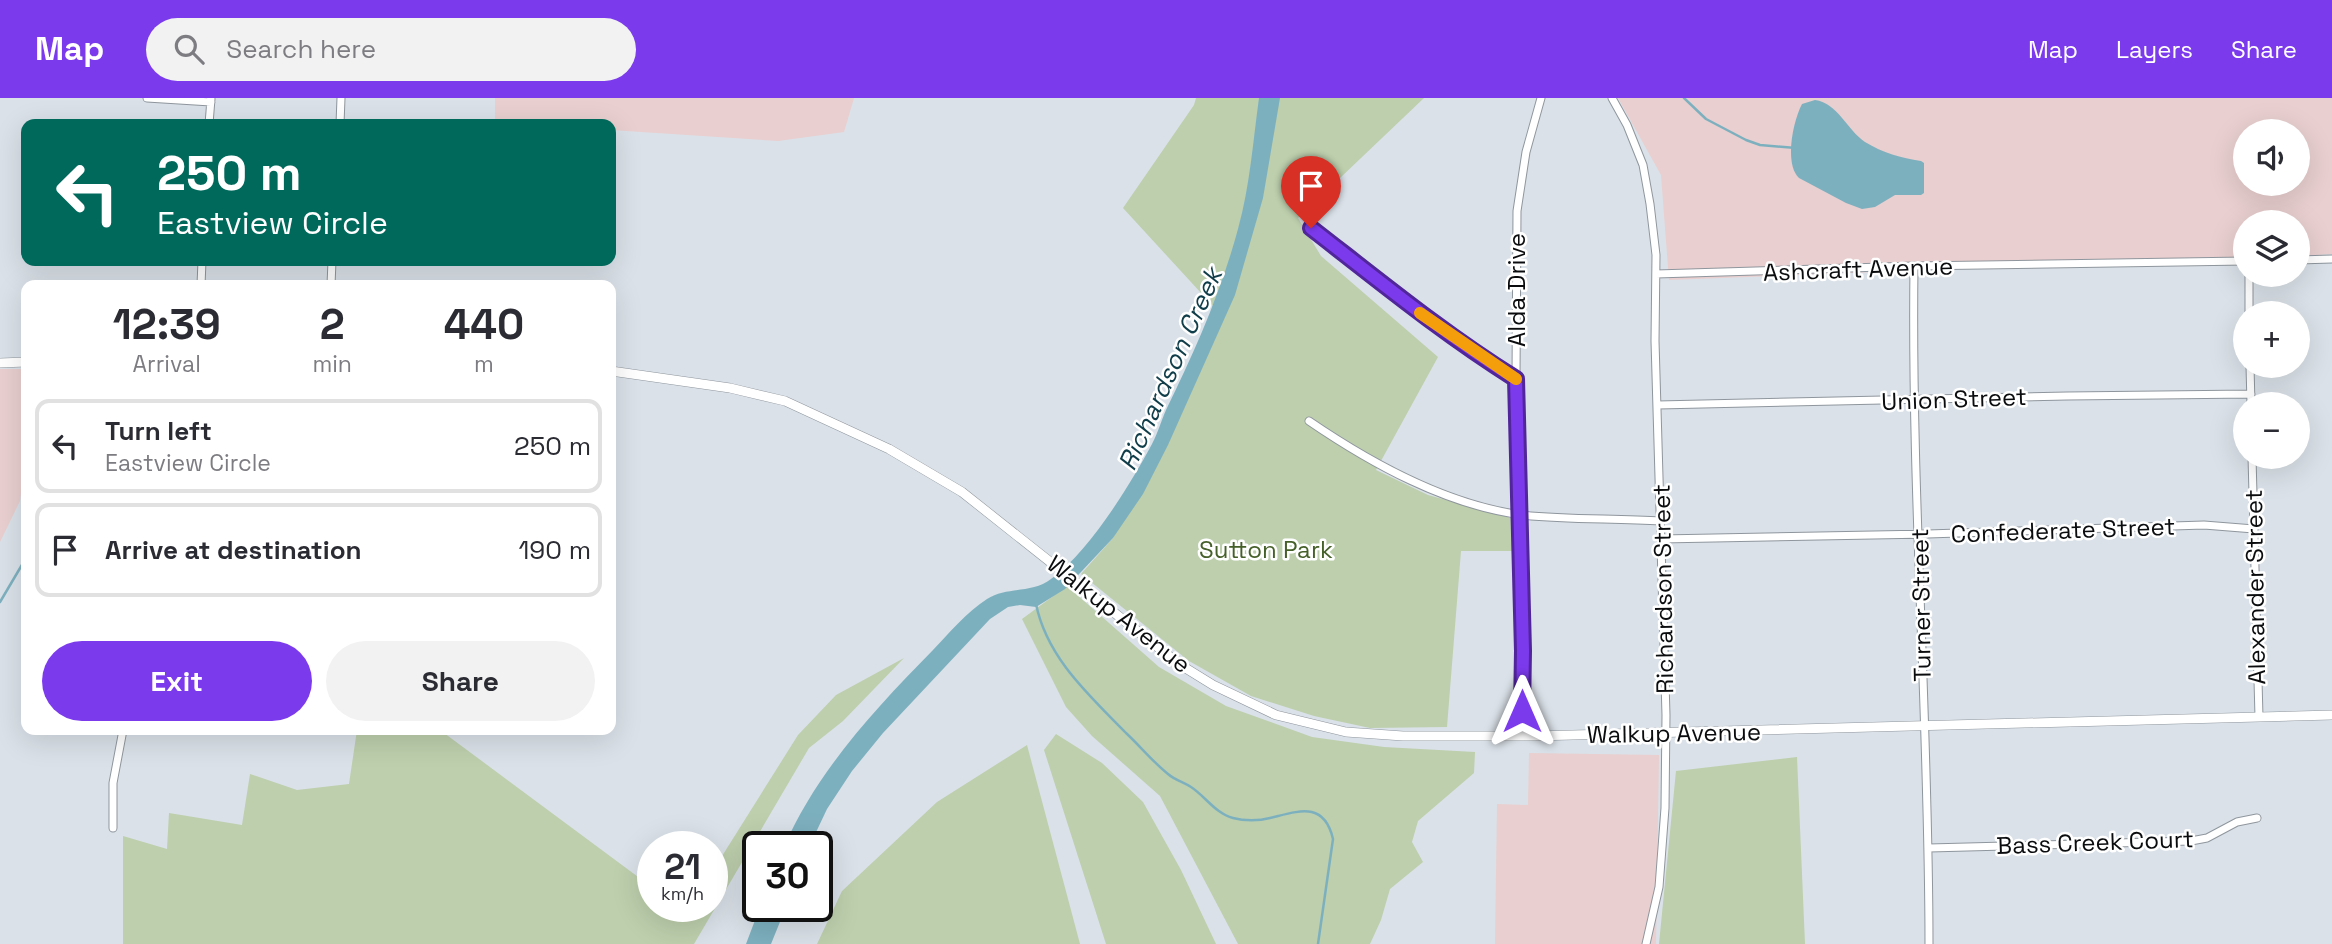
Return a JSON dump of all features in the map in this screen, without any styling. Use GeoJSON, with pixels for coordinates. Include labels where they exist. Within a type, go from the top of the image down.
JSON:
{"type":"FeatureCollection","features":[{"type":"Feature","properties":{"kind":"street"},"geometry":{"type":"LineString","coordinates":[[147,98],[211,100],[209,119]]}},
{"type":"Feature","properties":{"kind":"street"},"geometry":{"type":"LineString","coordinates":[[340,119],[341,98]]}},
{"type":"Feature","properties":{"kind":"street","name":"Alda Drive"},"geometry":{"type":"LineString","coordinates":[[1523,736],[1516,379],[1517,211],[1526,152],[1541,98]]}},
{"type":"Feature","properties":{"kind":"street"},"geometry":{"type":"LineString","coordinates":[[1612,98],[1628,125],[1643,165],[1650,204],[1656,274]]}},
{"type":"Feature","properties":{"kind":"street"},"geometry":{"type":"LineString","coordinates":[[1311,228],[1416,310],[1516,379]]}},
{"type":"Feature","properties":{"kind":"street"},"geometry":{"type":"LineString","coordinates":[[2310,260],[2332,259]]}},
{"type":"Feature","properties":{"kind":"street","name":"Ashcraft Avenue"},"geometry":{"type":"LineString","coordinates":[[1656,274],[1914,266],[2233,261]]}},
{"type":"Feature","properties":{"kind":"street","name":"Turner Street"},"geometry":{"type":"LineString","coordinates":[[1914,266],[1913,344],[1929,848],[1929,944]]}},
{"type":"Feature","properties":{"kind":"street","name":"Richardson Street"},"geometry":{"type":"LineString","coordinates":[[1646,944],[1659,887],[1663,849],[1665,733],[1655,341],[1656,274]]}},
{"type":"Feature","properties":{"kind":"street"},"geometry":{"type":"LineString","coordinates":[[0,363],[21,362]]}},
{"type":"Feature","properties":{"kind":"street","name":"Walkup Avenue"},"geometry":{"type":"LineString","coordinates":[[616,372],[730,388],[785,401],[890,449],[938,476],[985,509],[1179,664],[1213,685],[1276,715],[1358,733],[1403,736],[1523,736],[2332,715]]}},
{"type":"Feature","properties":{"kind":"street","name":"Union Street"},"geometry":{"type":"LineString","coordinates":[[1658,405],[2233,394]]}},
{"type":"Feature","properties":{"kind":"street"},"geometry":{"type":"LineString","coordinates":[[1309,421],[1369,459],[1434,492],[1472,505],[1519,514],[1661,521]]}},
{"type":"Feature","properties":{"kind":"street","name":"Alexander Street"},"geometry":{"type":"LineString","coordinates":[[2252,469],[2259,717]]}},
{"type":"Feature","properties":{"kind":"street","name":"Confederate Street"},"geometry":{"type":"LineString","coordinates":[[1661,539],[2204,525],[2254,529]]}},
{"type":"Feature","properties":{"kind":"street"},"geometry":{"type":"LineString","coordinates":[[113,828],[113,782],[122,735]]}},
{"type":"Feature","properties":{"kind":"street","name":"Bass Creek Court"},"geometry":{"type":"LineString","coordinates":[[1929,848],[2191,841],[2207,838],[2237,822],[2257,818]]}},
{"type":"Feature","properties":{"kind":"shaded area"},"geometry":{"type":"Polygon","coordinates":[[[495,98],[854,98],[844,132],[778,141],[616,130],[616,119],[495,119],[495,98]]]}},
{"type":"Feature","properties":{"kind":"shaded area"},"geometry":{"type":"Polygon","coordinates":[[[1618,98],[2332,98],[2332,254],[2310,255],[2310,210],[2233,210],[2233,258],[1669,280],[1661,175],[1618,98]]]}},
{"type":"Feature","properties":{"kind":"shaded area"},"geometry":{"type":"Polygon","coordinates":[[[0,369],[21,369],[21,494],[0,542],[0,369]]]}},
{"type":"Feature","properties":{"kind":"shaded area"},"geometry":{"type":"Polygon","coordinates":[[[1529,753],[1659,755],[1656,944],[1495,944],[1497,804],[1528,805],[1529,753]]]}},
{"type":"Feature","properties":{"kind":"green space","name":"Sutton Park"},"geometry":{"type":"Polygon","coordinates":[[[1196,98],[1424,98],[1298,218],[1321,256],[1438,357],[1376,470],[1428,495],[1515,519],[1516,551],[1461,551],[1447,727],[1370,728],[1314,716],[1251,696],[1189,661],[1081,574],[1113,538],[1224,318],[1123,208],[1194,105],[1196,98]]]}},
{"type":"Feature","properties":{"kind":"green space"},"geometry":{"type":"Polygon","coordinates":[[[1067,586],[1159,667],[1226,706],[1312,737],[1384,747],[1475,752],[1474,773],[1418,821],[1412,842],[1423,862],[1390,889],[1381,920],[1370,944],[1238,944],[1160,796],[1092,736],[1066,707],[1022,619],[1067,586]]]}},
{"type":"Feature","properties":{"kind":"green space"},"geometry":{"type":"Polygon","coordinates":[[[904,658],[843,721],[809,748],[760,831],[742,831],[742,862],[728,886],[728,847],[798,735],[836,695],[904,658]]]}},
{"type":"Feature","properties":{"kind":"green space"},"geometry":{"type":"Polygon","coordinates":[[[1056,734],[1102,763],[1143,802],[1181,870],[1216,944],[1106,944],[1044,750],[1056,734]]]}},
{"type":"Feature","properties":{"kind":"green space"},"geometry":{"type":"Polygon","coordinates":[[[356,735],[447,735],[637,876],[637,922],[707,922],[694,944],[123,944],[123,836],[167,849],[169,813],[242,825],[250,774],[297,790],[349,784],[356,735]]]}},
{"type":"Feature","properties":{"kind":"green space"},"geometry":{"type":"Polygon","coordinates":[[[1027,745],[1080,944],[817,944],[827,922],[833,922],[833,910],[842,891],[937,802],[1027,745]]]}},
{"type":"Feature","properties":{"kind":"green space"},"geometry":{"type":"Polygon","coordinates":[[[1797,757],[1805,944],[1659,944],[1676,771],[1797,757]]]}},
{"type":"Feature","properties":{"kind":"water"},"geometry":{"type":"Polygon","coordinates":[[[1259,98],[1280,98],[1263,198],[1235,295],[1168,445],[1143,494],[1113,538],[1065,589],[1036,607],[1008,607],[990,619],[883,733],[852,771],[827,809],[817,831],[792,831],[813,792],[850,742],[952,630],[987,599],[1003,592],[1036,587],[1051,579],[1080,552],[1120,498],[1154,440],[1224,276],[1246,196],[1259,98]]]}},
{"type":"Feature","properties":{"kind":"water"},"geometry":{"type":"Polygon","coordinates":[[[1815,100],[1836,111],[1865,142],[1899,157],[1924,163],[1924,193],[1895,195],[1875,207],[1862,209],[1799,178],[1792,163],[1793,131],[1802,104],[1815,100]]]}},
{"type":"Feature","properties":{"kind":"water"},"geometry":{"type":"Polygon","coordinates":[[[754,922],[780,922],[771,944],[746,944],[754,922]]]}},
{"type":"Feature","properties":{"kind":"waterway"},"geometry":{"type":"LineString","coordinates":[[1684,98],[1706,119],[1746,140],[1760,145],[1796,148]]}},
{"type":"Feature","properties":{"kind":"waterway"},"geometry":{"type":"LineString","coordinates":[[0,602],[21,566]]}},
{"type":"Feature","properties":{"kind":"waterway"},"geometry":{"type":"LineString","coordinates":[[1036,604],[1050,642],[1071,674],[1171,776],[1191,787],[1221,813],[1233,818],[1261,820],[1309,812],[1323,819],[1333,839],[1318,944]]}},
{"type":"Feature","properties":{"kind":"slow traffic"},"geometry":{"type":"LineString","coordinates":[[1420,313],[1516,379]]}},
{"type":"Feature","properties":{"kind":"route"},"geometry":{"type":"LineString","coordinates":[[1311,228],[1416,310],[1516,379],[1522,711]]}},
{"type":"Feature","properties":{"kind":"water label","name":"Richardson Creek"},"geometry":{"type":"Point","coordinates":[1170,369]}}]}
